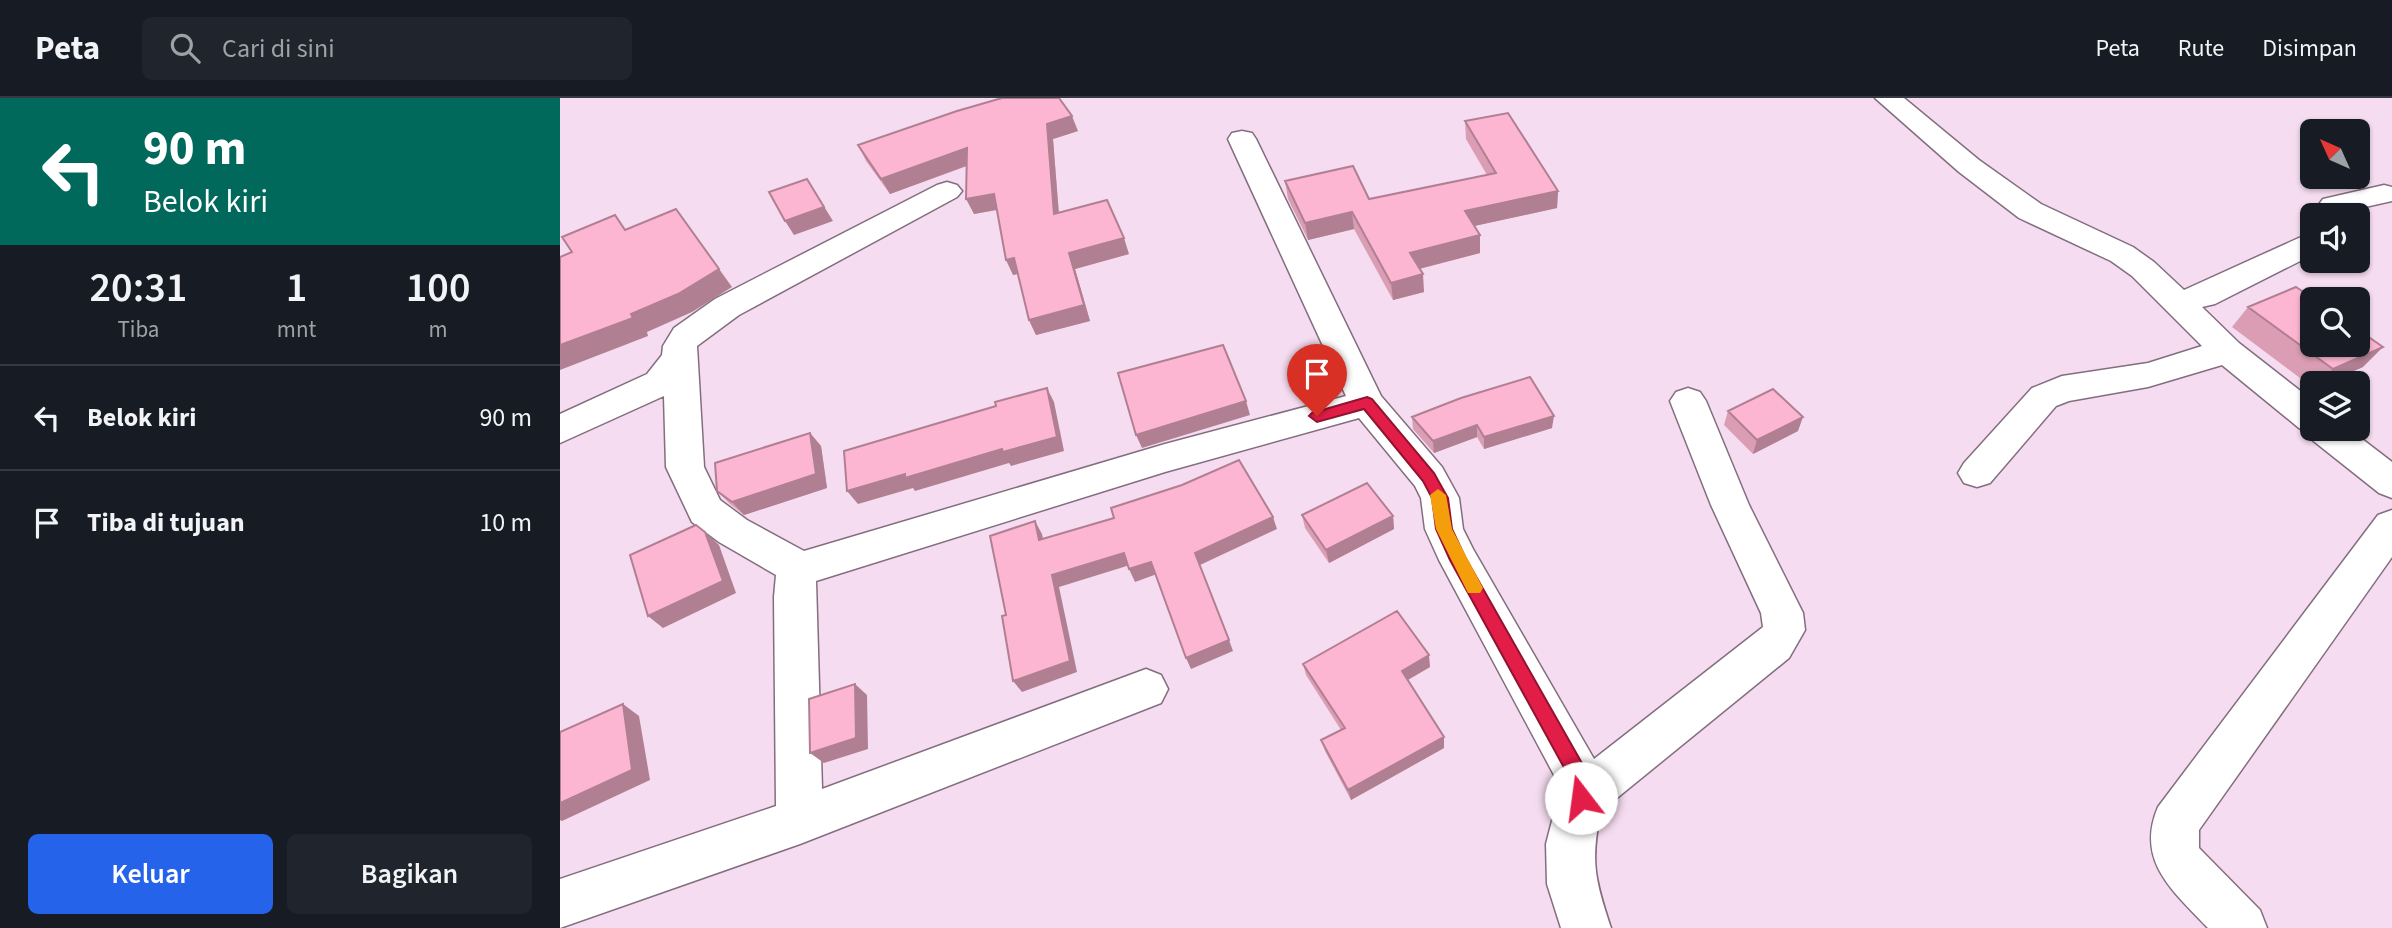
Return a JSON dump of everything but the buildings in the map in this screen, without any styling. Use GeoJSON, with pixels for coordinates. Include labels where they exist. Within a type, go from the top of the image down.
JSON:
{"type":"FeatureCollection","features":[{"type":"Feature","properties":{"kind":"street"},"geometry":{"type":"LineString","coordinates":[[1888,98],[2001,191],[2030,211],[2122,254],[2159,282],[2227,351],[2300,409]]}},
{"type":"Feature","properties":{"kind":"street"},"geometry":{"type":"LineString","coordinates":[[1242,139],[1367,403],[1429,477],[1440,498],[1444,529],[1459,560],[1576,771],[1581,798],[1570,844],[1572,884],[1586,928]]}},
{"type":"Feature","properties":{"kind":"street"},"geometry":{"type":"LineString","coordinates":[[797,570],[788,561],[733,531],[706,511],[685,467],[680,346],[686,336],[726,307],[947,191]]}},
{"type":"Feature","properties":{"kind":"street"},"geometry":{"type":"LineString","coordinates":[[2342,203],[2384,194]]}},
{"type":"Feature","properties":{"kind":"street"},"geometry":{"type":"LineString","coordinates":[[2178,303],[2204,296],[2300,248]]}},
{"type":"Feature","properties":{"kind":"street"},"geometry":{"type":"LineString","coordinates":[[1978,473],[2044,397],[2062,389],[2148,375],[2227,351]]}},
{"type":"Feature","properties":{"kind":"street"},"geometry":{"type":"LineString","coordinates":[[560,429],[659,383],[679,358]]}},
{"type":"Feature","properties":{"kind":"street"},"geometry":{"type":"LineString","coordinates":[[1581,798],[1774,645],[1784,633],[1786,624],[1782,614],[1730,505],[1688,401]]}},
{"type":"Feature","properties":{"kind":"street"},"geometry":{"type":"LineString","coordinates":[[797,570],[1165,458],[1367,403]]}},
{"type":"Feature","properties":{"kind":"street"},"geometry":{"type":"LineString","coordinates":[[2339,441],[2392,483]]}},
{"type":"Feature","properties":{"kind":"street"},"geometry":{"type":"LineString","coordinates":[[2242,928],[2182,864],[2174,848],[2175,823],[2392,526]]}},
{"type":"Feature","properties":{"kind":"street"},"geometry":{"type":"LineString","coordinates":[[797,570],[794,597],[800,821]]}},
{"type":"Feature","properties":{"kind":"street"},"geometry":{"type":"LineString","coordinates":[[560,904],[800,821],[1146,689]]}},
{"type":"Feature","properties":{"kind":"slow traffic"},"geometry":{"type":"LineString","coordinates":[[1438,495],[1444,529],[1474,588]]}},
{"type":"Feature","properties":{"kind":"route"},"geometry":{"type":"LineString","coordinates":[[1317,416],[1367,403],[1429,477],[1440,498],[1444,529],[1576,771],[1581,798]]}}]}
